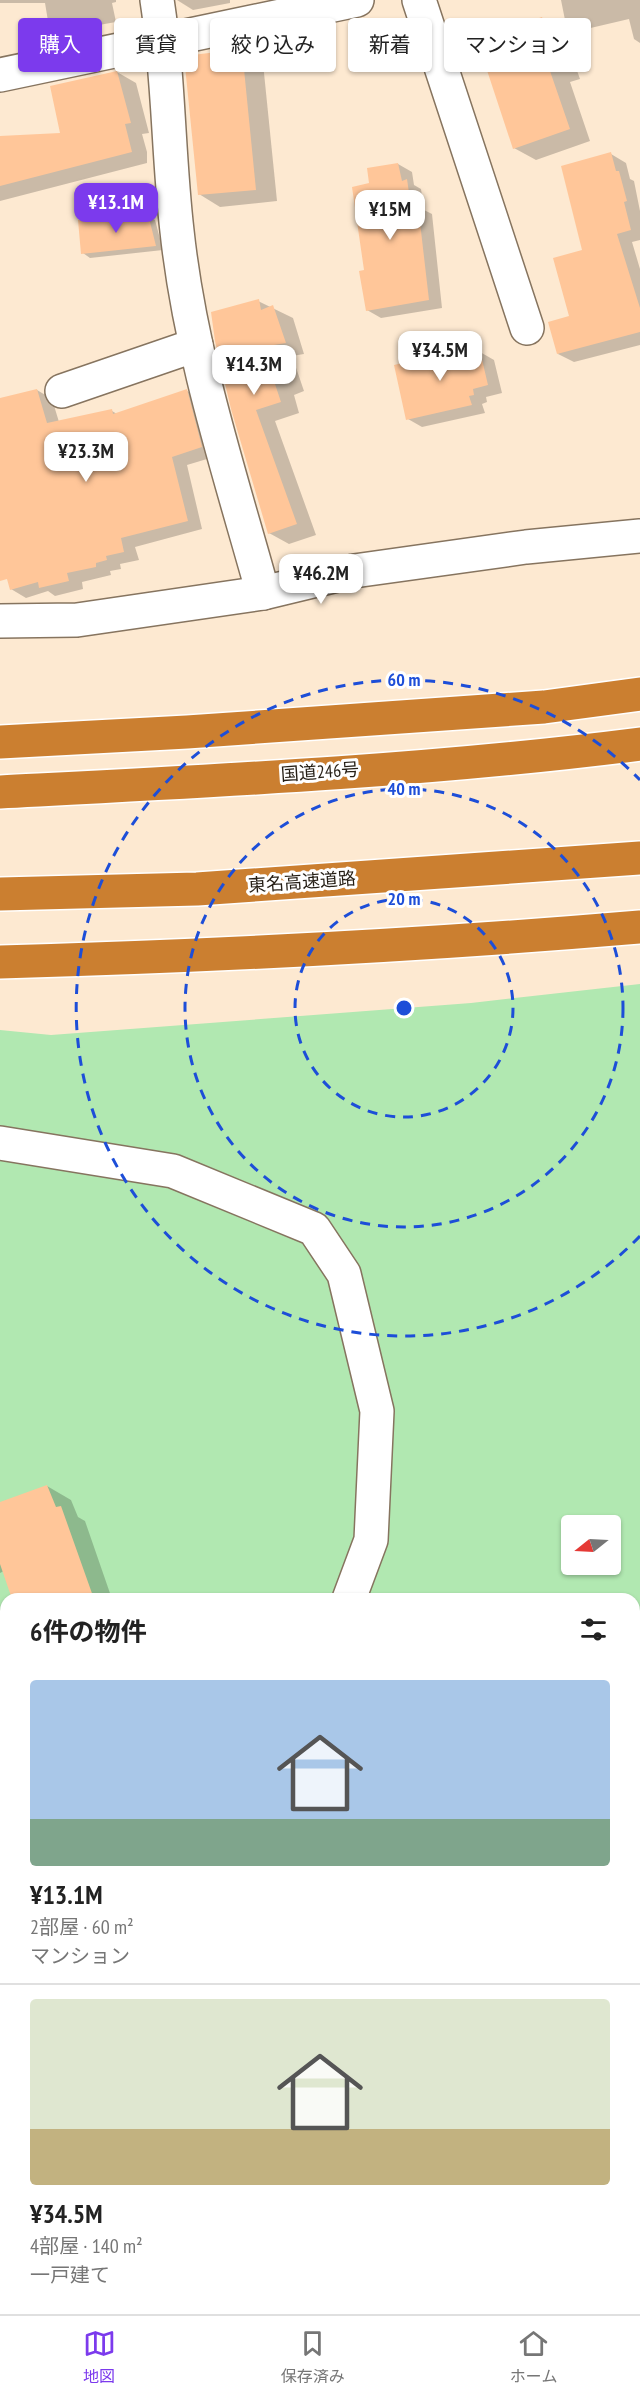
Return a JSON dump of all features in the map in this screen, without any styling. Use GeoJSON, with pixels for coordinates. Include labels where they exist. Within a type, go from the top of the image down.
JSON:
{"type":"FeatureCollection","features":[{"type":"Feature","properties":{"kind":"highway"},"geometry":{"type":"LineString","coordinates":[[0,742],[544,707],[640,694]]}},
{"type":"Feature","properties":{"kind":"highway","name":"国道246号"},"geometry":{"type":"LineString","coordinates":[[0,792],[204,781],[524,758],[640,744]]}},
{"type":"Feature","properties":{"kind":"highway","name":"東名高速道路"},"geometry":{"type":"LineString","coordinates":[[0,894],[197,889],[640,858]]}},
{"type":"Feature","properties":{"kind":"highway"},"geometry":{"type":"LineString","coordinates":[[0,962],[209,956],[491,940],[640,927]]}},
{"type":"Feature","properties":{"kind":"street"},"geometry":{"type":"LineString","coordinates":[[157,0],[160,18]]}},
{"type":"Feature","properties":{"kind":"street"},"geometry":{"type":"LineString","coordinates":[[198,34],[357,0]]}},
{"type":"Feature","properties":{"kind":"street"},"geometry":{"type":"LineString","coordinates":[[419,0],[527,328]]}},
{"type":"Feature","properties":{"kind":"street"},"geometry":{"type":"LineString","coordinates":[[0,75],[114,51]]}},
{"type":"Feature","properties":{"kind":"street"},"geometry":{"type":"LineString","coordinates":[[166,72],[177,232],[195,345],[263,593]]}},
{"type":"Feature","properties":{"kind":"street"},"geometry":{"type":"LineString","coordinates":[[62,391],[195,345]]}},
{"type":"Feature","properties":{"kind":"street"},"geometry":{"type":"LineString","coordinates":[[0,621],[77,620],[263,593],[354,571],[526,547],[640,536]]}},
{"type":"Feature","properties":{"kind":"street"},"geometry":{"type":"LineString","coordinates":[[0,1143],[173,1171],[314,1229],[344,1274],[377,1411],[370,1540],[352,1593]]}},
{"type":"Feature","properties":{"kind":"green space"},"geometry":{"type":"Polygon","coordinates":[[[640,984],[640,1593],[0,1593],[0,1030],[51,1035],[471,1003],[640,984]]]}},
{"type":"Feature","properties":{"kind":"building"},"geometry":{"type":"Polygon","coordinates":[[[210,53],[210,72],[244,72],[256,190],[198,195],[186,72],[198,72],[198,54],[210,53]]]}},
{"type":"Feature","properties":{"kind":"building"},"geometry":{"type":"Polygon","coordinates":[[[117,72],[131,123],[125,124],[132,152],[0,186],[0,136],[60,133],[50,86],[117,72]]]}},
{"type":"Feature","properties":{"kind":"building"},"geometry":{"type":"Polygon","coordinates":[[[488,72],[550,72],[570,129],[513,149],[488,72]]]}},
{"type":"Feature","properties":{"kind":"building"},"geometry":{"type":"Polygon","coordinates":[[[611,152],[627,201],[624,202],[631,230],[617,234],[640,308],[640,332],[557,354],[548,322],[569,316],[553,258],[582,250],[561,166],[611,152]]]}},
{"type":"Feature","properties":{"kind":"building"},"geometry":{"type":"Polygon","coordinates":[[[398,163],[402,181],[407,179],[411,206],[418,205],[429,300],[366,311],[359,271],[364,270],[352,187],[369,183],[367,168],[398,163]]]}},
{"type":"Feature","properties":{"kind":"building"},"geometry":{"type":"Polygon","coordinates":[[[148,214],[156,246],[81,254],[78,220],[148,214]]]}},
{"type":"Feature","properties":{"kind":"building"},"geometry":{"type":"Polygon","coordinates":[[[259,299],[261,310],[273,305],[286,343],[274,345],[285,380],[275,384],[281,402],[256,410],[297,524],[268,534],[231,409],[215,341],[211,312],[259,299]]]}},
{"type":"Feature","properties":{"kind":"building"},"geometry":{"type":"Polygon","coordinates":[[[463,348],[464,354],[480,351],[488,385],[473,389],[474,395],[469,396],[472,405],[406,420],[394,365],[463,348]]]}},
{"type":"Feature","properties":{"kind":"building"},"geometry":{"type":"Polygon","coordinates":[[[37,389],[47,423],[112,409],[113,414],[187,389],[202,447],[172,457],[188,521],[121,538],[124,552],[106,556],[107,560],[96,563],[96,567],[67,573],[69,581],[39,588],[38,582],[10,590],[7,579],[0,581],[0,398],[37,389]]]}},
{"type":"Feature","properties":{"kind":"building"},"geometry":{"type":"Polygon","coordinates":[[[47,1485],[56,1507],[61,1506],[92,1593],[10,1593],[0,1564],[0,1502],[47,1485]]]}}]}
